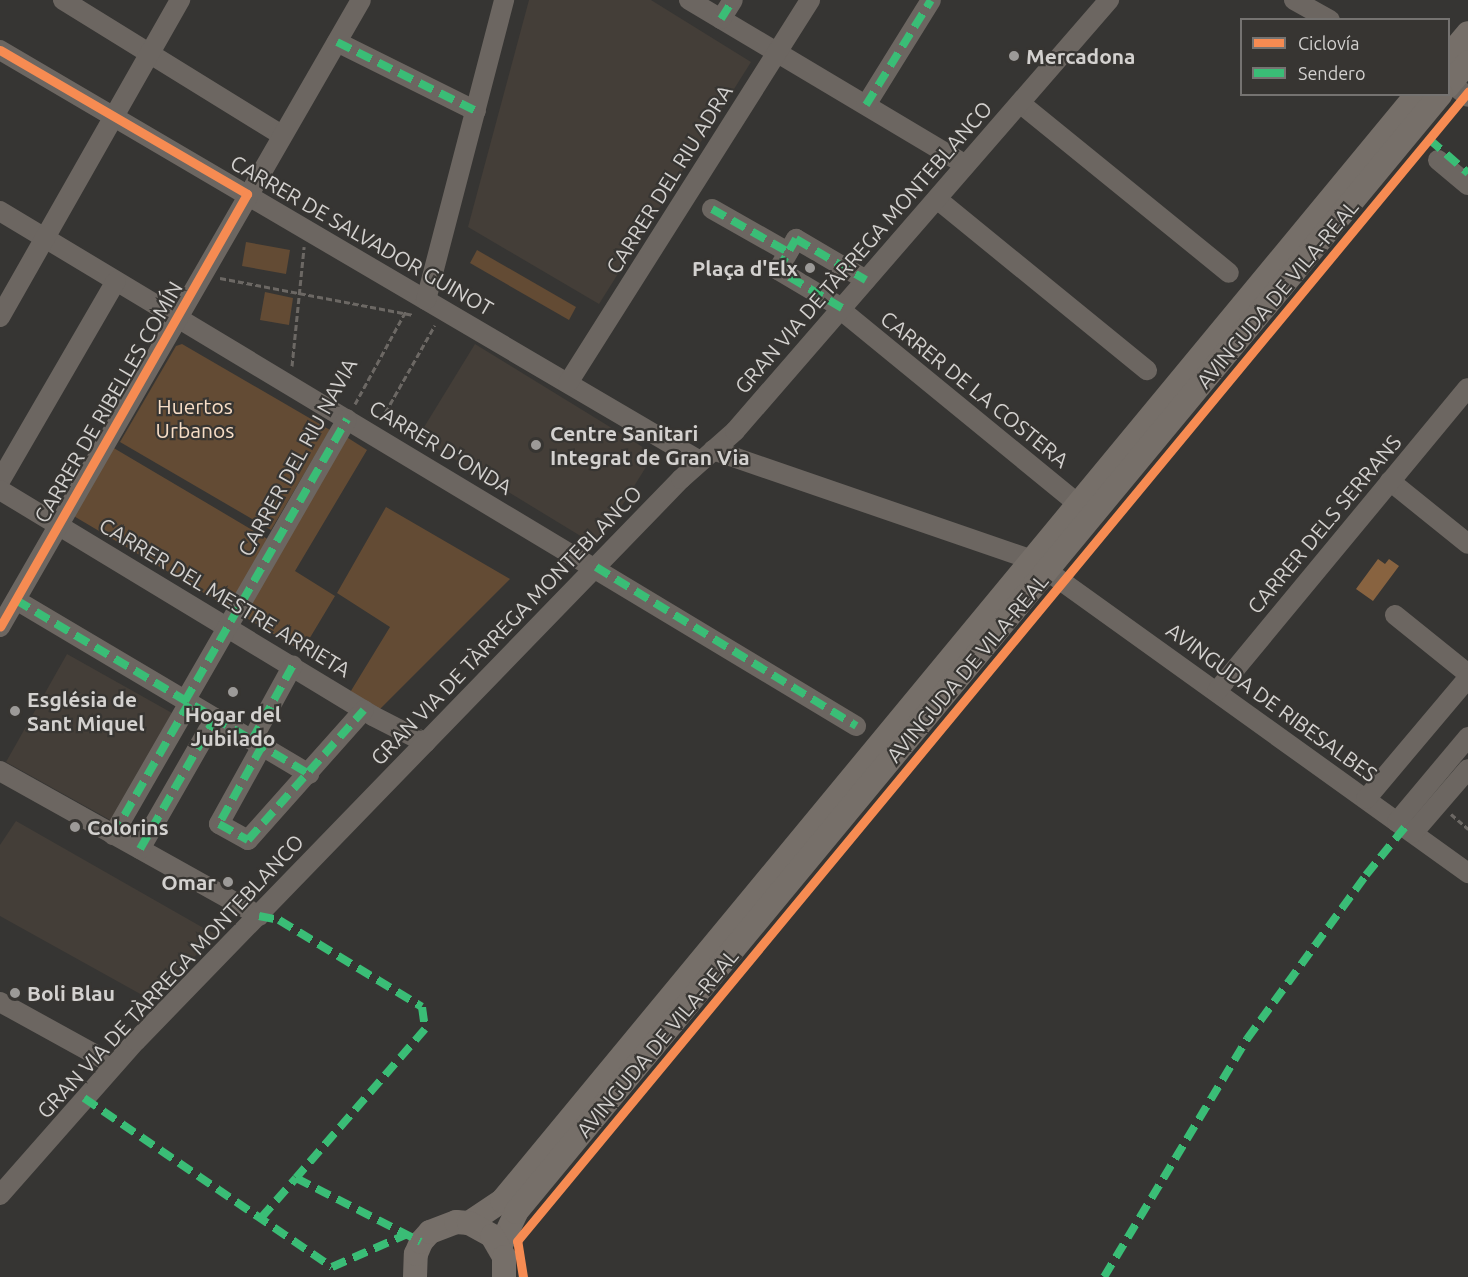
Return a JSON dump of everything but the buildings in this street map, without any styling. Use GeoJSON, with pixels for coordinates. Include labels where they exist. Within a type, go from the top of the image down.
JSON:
{"type":"FeatureCollection","features":[{"type":"Feature","properties":{"kind":"main road"},"geometry":{"type":"LineString","coordinates":[[1450,56],[1468,33]]}},
{"type":"Feature","properties":{"kind":"main road","name":"AVINGUDA DE VILA-REAL"},"geometry":{"type":"LineString","coordinates":[[1452,90],[1468,62]]}},
{"type":"Feature","properties":{"kind":"main road","name":"AVINGUDA DE VILA-REAL"},"geometry":{"type":"LineString","coordinates":[[500,1247],[516,1212],[1040,565],[1078,504],[1415,96]]}},
{"type":"Feature","properties":{"kind":"main road","name":"AVINGUDA DE VILA-REAL"},"geometry":{"type":"LineString","coordinates":[[469,1223],[502,1201],[1040,565],[1447,96]]}},
{"type":"Feature","properties":{"kind":"main road"},"geometry":{"type":"LineString","coordinates":[[415,1277],[416,1254],[430,1232],[442,1225],[469,1223],[487,1232],[500,1247],[504,1277]]}},
{"type":"Feature","properties":{"kind":"street"},"geometry":{"type":"LineString","coordinates":[[63,0],[96,8],[150,52],[282,135]]}},
{"type":"Feature","properties":{"kind":"street"},"geometry":{"type":"LineString","coordinates":[[0,317],[180,0]]}},
{"type":"Feature","properties":{"kind":"street","name":"CARRER DE RIBELLES COMÍN"},"geometry":{"type":"LineString","coordinates":[[0,627],[247,194],[361,0]]}},
{"type":"Feature","properties":{"kind":"street"},"geometry":{"type":"LineString","coordinates":[[421,308],[476,111],[504,0]]}},
{"type":"Feature","properties":{"kind":"street"},"geometry":{"type":"LineString","coordinates":[[688,0],[966,165]]}},
{"type":"Feature","properties":{"kind":"street"},"geometry":{"type":"LineString","coordinates":[[721,20],[733,0]]}},
{"type":"Feature","properties":{"kind":"street","name":"CARRER DEL RIU ADRA"},"geometry":{"type":"LineString","coordinates":[[568,383],[810,0]]}},
{"type":"Feature","properties":{"kind":"street"},"geometry":{"type":"LineString","coordinates":[[866,105],[931,0]]}},
{"type":"Feature","properties":{"kind":"street","name":"GRAN VIA DE TÀRREGA MONTEBLANCO"},"geometry":{"type":"LineString","coordinates":[[0,1195],[114,1065],[596,567],[706,456],[735,431],[1109,0]]}},
{"type":"Feature","properties":{"kind":"street"},"geometry":{"type":"LineString","coordinates":[[1294,0],[1326,18]]}},
{"type":"Feature","properties":{"kind":"street"},"geometry":{"type":"LineString","coordinates":[[337,42],[476,111]]}},
{"type":"Feature","properties":{"kind":"street","name":"CARRER DE SALVADOR GUINOT"},"geometry":{"type":"LineString","coordinates":[[0,50],[247,194],[421,308],[706,456],[1040,565]]}},
{"type":"Feature","properties":{"kind":"street"},"geometry":{"type":"LineString","coordinates":[[1020,103],[1229,273]]}},
{"type":"Feature","properties":{"kind":"street"},"geometry":{"type":"LineString","coordinates":[[1438,160],[1468,185]]}},
{"type":"Feature","properties":{"kind":"street"},"geometry":{"type":"LineString","coordinates":[[937,199],[1147,370]]}},
{"type":"Feature","properties":{"kind":"street"},"geometry":{"type":"LineString","coordinates":[[712,208],[788,252]]}},
{"type":"Feature","properties":{"kind":"street","name":"CARRER D'ONDA"},"geometry":{"type":"LineString","coordinates":[[0,212],[177,317],[352,408],[596,567],[856,726]]}},
{"type":"Feature","properties":{"kind":"street"},"geometry":{"type":"LineString","coordinates":[[842,309],[778,270],[796,239],[866,280]]}},
{"type":"Feature","properties":{"kind":"street"},"geometry":{"type":"LineString","coordinates":[[0,481],[116,281]]}},
{"type":"Feature","properties":{"kind":"street","name":"CARRER DE LA COSTERA"},"geometry":{"type":"LineString","coordinates":[[842,309],[1078,504]]}},
{"type":"Feature","properties":{"kind":"street","name":"CARRER DELS SERRANS"},"geometry":{"type":"LineString","coordinates":[[1216,691],[1468,388]]}},
{"type":"Feature","properties":{"kind":"street","name":"CARRER DEL RIU NAVIA"},"geometry":{"type":"LineString","coordinates":[[113,835],[352,408]]}},
{"type":"Feature","properties":{"kind":"street"},"geometry":{"type":"LineString","coordinates":[[1390,481],[1468,544]]}},
{"type":"Feature","properties":{"kind":"street","name":"CARRER DEL MESTRE ARRIETA"},"geometry":{"type":"LineString","coordinates":[[0,490],[293,664],[364,710],[426,743]]}},
{"type":"Feature","properties":{"kind":"street","name":"AVINGUDA DE RIBESALBES"},"geometry":{"type":"LineString","coordinates":[[1040,565],[1468,873]]}},
{"type":"Feature","properties":{"kind":"street"},"geometry":{"type":"LineString","coordinates":[[16,600],[309,774]]}},
{"type":"Feature","properties":{"kind":"street"},"geometry":{"type":"LineString","coordinates":[[1366,799],[1468,676],[1395,615]]}},
{"type":"Feature","properties":{"kind":"street"},"geometry":{"type":"LineString","coordinates":[[293,664],[219,824],[248,840],[364,710]]}},
{"type":"Feature","properties":{"kind":"street"},"geometry":{"type":"LineString","coordinates":[[140,849],[215,718]]}},
{"type":"Feature","properties":{"kind":"street"},"geometry":{"type":"LineString","coordinates":[[1405,827],[1468,737]]}},
{"type":"Feature","properties":{"kind":"street"},"geometry":{"type":"LineString","coordinates":[[1405,827],[1438,803],[1468,769]]}},
{"type":"Feature","properties":{"kind":"street"},"geometry":{"type":"LineString","coordinates":[[0,771],[259,916]]}},
{"type":"Feature","properties":{"kind":"street"},"geometry":{"type":"LineString","coordinates":[[0,1002],[114,1065]]}},
{"type":"Feature","properties":{"kind":"path"},"geometry":{"type":"LineString","coordinates":[[291,368],[304,244]]}},
{"type":"Feature","properties":{"kind":"path"},"geometry":{"type":"LineString","coordinates":[[212,277],[406,311],[421,308]]}},
{"type":"Feature","properties":{"kind":"path"},"geometry":{"type":"LineString","coordinates":[[425,320],[439,318]]}},
{"type":"Feature","properties":{"kind":"path"},"geometry":{"type":"LineString","coordinates":[[372,415],[381,420],[439,318]]}},
{"type":"Feature","properties":{"kind":"path"},"geometry":{"type":"LineString","coordinates":[[282,362],[300,373]]}},
{"type":"Feature","properties":{"kind":"path"},"geometry":{"type":"LineString","coordinates":[[1438,803],[1468,828]]}},
{"type":"Feature","properties":{"kind":"shaded area"},"geometry":{"type":"Polygon","coordinates":[[[529,0],[651,0],[751,62],[599,304],[468,227],[529,0]]]}},
{"type":"Feature","properties":{"kind":"shaded area","name":"Centre Sanitari Integrat de Gran Via"},"geometry":{"type":"Polygon","coordinates":[[[475,344],[654,454],[597,546],[418,437],[475,344]]]}},
{"type":"Feature","properties":{"kind":"shaded area"},"geometry":{"type":"Polygon","coordinates":[[[1378,559],[1385,564],[1389,559],[1399,566],[1373,601],[1356,589],[1378,559]]]}},
{"type":"Feature","properties":{"kind":"shaded area"},"geometry":{"type":"Polygon","coordinates":[[[67,654],[172,713],[112,821],[6,762],[67,654]]]}},
{"type":"Feature","properties":{"kind":"shaded area"},"geometry":{"type":"Polygon","coordinates":[[[16,821],[216,934],[153,1001],[0,916],[0,845],[16,821]]]}},
{"type":"Feature","properties":{"kind":"green space"},"geometry":{"type":"Polygon","coordinates":[[[246,242],[290,250],[286,274],[242,266],[246,242]]]}},
{"type":"Feature","properties":{"kind":"green space"},"geometry":{"type":"Polygon","coordinates":[[[477,250],[576,307],[569,320],[470,263],[477,250]]]}},
{"type":"Feature","properties":{"kind":"green space"},"geometry":{"type":"Polygon","coordinates":[[[265,292],[293,298],[289,325],[260,320],[265,292]]]}},
{"type":"Feature","properties":{"kind":"green space","name":"Huertos Urbanos"},"geometry":{"type":"Polygon","coordinates":[[[182,344],[330,430],[271,530],[120,442],[176,346],[182,344]]]}},
{"type":"Feature","properties":{"kind":"green space"},"geometry":{"type":"Polygon","coordinates":[[[337,431],[367,450],[295,571],[335,596],[302,651],[72,515],[112,447],[271,541],[337,431]]]}},
{"type":"Feature","properties":{"kind":"green space"},"geometry":{"type":"Polygon","coordinates":[[[386,507],[510,579],[373,716],[346,699],[390,627],[337,593],[386,507]]]}},
{"type":"Feature","properties":{"kind":"marked path"},"geometry":{"type":"LineString","coordinates":[[721,19],[733,0]]}},
{"type":"Feature","properties":{"kind":"marked path"},"geometry":{"type":"LineString","coordinates":[[866,105],[931,0]]}},
{"type":"Feature","properties":{"kind":"marked path"},"geometry":{"type":"LineString","coordinates":[[337,42],[476,111]]}},
{"type":"Feature","properties":{"kind":"marked path"},"geometry":{"type":"LineString","coordinates":[[1429,139],[1468,173]]}},
{"type":"Feature","properties":{"kind":"marked path"},"geometry":{"type":"LineString","coordinates":[[712,209],[788,252]]}},
{"type":"Feature","properties":{"kind":"marked path"},"geometry":{"type":"LineString","coordinates":[[842,308],[778,270],[796,239],[866,280]]}},
{"type":"Feature","properties":{"kind":"marked path"},"geometry":{"type":"LineString","coordinates":[[185,701],[347,419]]}},
{"type":"Feature","properties":{"kind":"marked path"},"geometry":{"type":"LineString","coordinates":[[596,567],[856,726]]}},
{"type":"Feature","properties":{"kind":"marked path"},"geometry":{"type":"LineString","coordinates":[[16,600],[309,774]]}},
{"type":"Feature","properties":{"kind":"marked path"},"geometry":{"type":"LineString","coordinates":[[252,740],[293,665]]}},
{"type":"Feature","properties":{"kind":"marked path"},"geometry":{"type":"LineString","coordinates":[[113,835],[189,703]]}},
{"type":"Feature","properties":{"kind":"marked path"},"geometry":{"type":"LineString","coordinates":[[262,746],[219,824],[248,840],[364,710]]}},
{"type":"Feature","properties":{"kind":"marked path"},"geometry":{"type":"LineString","coordinates":[[140,849],[215,718]]}},
{"type":"Feature","properties":{"kind":"marked path"},"geometry":{"type":"LineString","coordinates":[[1104,1277],[1247,1039],[1366,875],[1405,827]]}},
{"type":"Feature","properties":{"kind":"marked path"},"geometry":{"type":"LineString","coordinates":[[259,916],[279,920],[422,1007],[425,1029],[296,1178],[421,1242]]}},
{"type":"Feature","properties":{"kind":"marked path"},"geometry":{"type":"LineString","coordinates":[[84,1098],[332,1267],[407,1234]]}},
{"type":"Feature","properties":{"kind":"marked path"},"geometry":{"type":"LineString","coordinates":[[261,1218],[296,1178]]}},
{"type":"Feature","properties":{"kind":"cycle path"},"geometry":{"type":"LineString","coordinates":[[0,50],[247,194],[0,627]]}},
{"type":"Feature","properties":{"kind":"cycle path"},"geometry":{"type":"LineString","coordinates":[[523,1277],[517,1241],[1468,92]]}},
{"type":"Feature","properties":{"kind":"place","name":"Mercadona"},"geometry":{"type":"Point","coordinates":[1014,56]}},
{"type":"Feature","properties":{"kind":"place","name":"Plaça d'Elx"},"geometry":{"type":"Point","coordinates":[810,268]}},
{"type":"Feature","properties":{"kind":"place","name":"Centre Sanitari Integrat de Gran Via"},"geometry":{"type":"Point","coordinates":[536,445]}},
{"type":"Feature","properties":{"kind":"place","name":"Hogar del Jubilado"},"geometry":{"type":"Point","coordinates":[233,692]}},
{"type":"Feature","properties":{"kind":"place","name":"Església de Sant Miquel"},"geometry":{"type":"Point","coordinates":[15,711]}},
{"type":"Feature","properties":{"kind":"place","name":"Colorins"},"geometry":{"type":"Point","coordinates":[75,827]}},
{"type":"Feature","properties":{"kind":"place","name":"Omar"},"geometry":{"type":"Point","coordinates":[228,882]}},
{"type":"Feature","properties":{"kind":"place","name":"Boli Blau"},"geometry":{"type":"Point","coordinates":[15,993]}}]}
